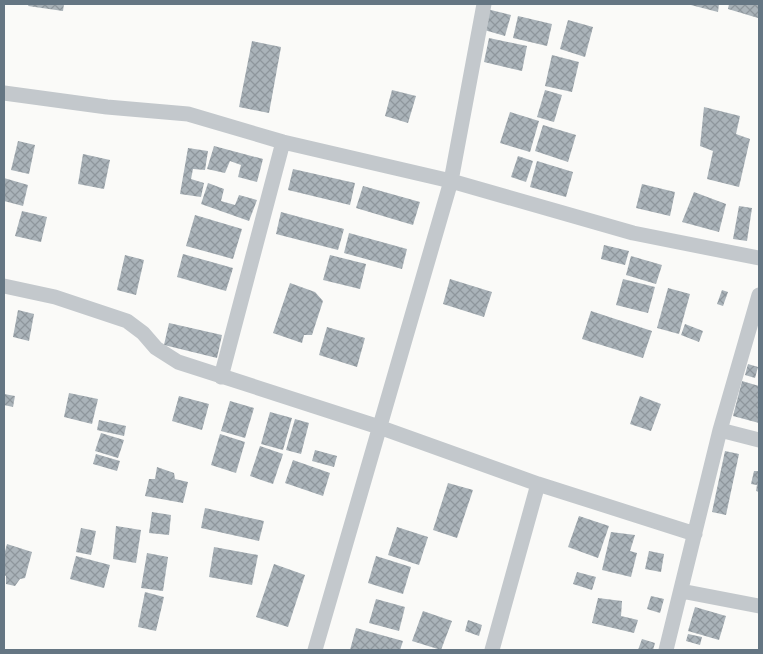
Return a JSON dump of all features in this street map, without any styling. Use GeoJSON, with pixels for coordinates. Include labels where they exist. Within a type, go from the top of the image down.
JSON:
{"type":"FeatureCollection","features":[{"type":"Feature","properties":{"kind":"street"},"geometry":{"type":"LineString","coordinates":[[315,650],[451,181],[484,4]]}},
{"type":"Feature","properties":{"kind":"street"},"geometry":{"type":"LineString","coordinates":[[4,93],[107,107],[188,114],[283,142],[451,181],[633,233],[759,258]]}},
{"type":"Feature","properties":{"kind":"street"},"geometry":{"type":"LineString","coordinates":[[222,376],[283,142]]}},
{"type":"Feature","properties":{"kind":"street"},"geometry":{"type":"LineString","coordinates":[[4,286],[55,297],[127,321],[143,333],[156,348],[178,362],[379,427],[538,484],[695,534]]}},
{"type":"Feature","properties":{"kind":"street"},"geometry":{"type":"LineString","coordinates":[[666,650],[720,430],[759,295]]}},
{"type":"Feature","properties":{"kind":"street"},"geometry":{"type":"LineString","coordinates":[[720,430],[759,440]]}},
{"type":"Feature","properties":{"kind":"street"},"geometry":{"type":"LineString","coordinates":[[492,650],[538,484]]}},
{"type":"Feature","properties":{"kind":"street"},"geometry":{"type":"LineString","coordinates":[[681,590],[759,606]]}},
{"type":"Feature","properties":{"kind":"building"},"geometry":{"type":"Polygon","coordinates":[[[29,4],[64,4],[63,11],[28,6],[29,4]]]}},
{"type":"Feature","properties":{"kind":"building"},"geometry":{"type":"Polygon","coordinates":[[[687,4],[719,4],[718,12],[687,4]]]}},
{"type":"Feature","properties":{"kind":"building"},"geometry":{"type":"Polygon","coordinates":[[[729,4],[759,4],[758,18],[728,9],[729,4]]]}},
{"type":"Feature","properties":{"kind":"building"},"geometry":{"type":"Polygon","coordinates":[[[487,9],[511,15],[505,36],[481,29],[487,9]]]}},
{"type":"Feature","properties":{"kind":"building"},"geometry":{"type":"Polygon","coordinates":[[[518,16],[552,24],[547,46],[513,38],[518,16]]]}},
{"type":"Feature","properties":{"kind":"building"},"geometry":{"type":"Polygon","coordinates":[[[568,20],[593,27],[585,57],[560,49],[568,20]]]}},
{"type":"Feature","properties":{"kind":"building"},"geometry":{"type":"Polygon","coordinates":[[[489,38],[527,46],[522,71],[484,62],[489,38]]]}},
{"type":"Feature","properties":{"kind":"building"},"geometry":{"type":"Polygon","coordinates":[[[252,41],[281,47],[269,113],[239,107],[252,41]]]}},
{"type":"Feature","properties":{"kind":"building"},"geometry":{"type":"Polygon","coordinates":[[[552,55],[579,62],[572,92],[545,86],[552,55]]]}},
{"type":"Feature","properties":{"kind":"building"},"geometry":{"type":"Polygon","coordinates":[[[392,90],[416,96],[408,123],[385,116],[392,90]]]}},
{"type":"Feature","properties":{"kind":"building"},"geometry":{"type":"Polygon","coordinates":[[[545,90],[562,95],[554,122],[537,117],[545,90]]]}},
{"type":"Feature","properties":{"kind":"building"},"geometry":{"type":"Polygon","coordinates":[[[704,107],[740,116],[736,134],[750,139],[739,187],[707,179],[713,151],[700,146],[704,107]]]}},
{"type":"Feature","properties":{"kind":"building"},"geometry":{"type":"Polygon","coordinates":[[[510,112],[539,121],[530,152],[500,143],[510,112]]]}},
{"type":"Feature","properties":{"kind":"building"},"geometry":{"type":"Polygon","coordinates":[[[543,125],[576,135],[568,162],[535,151],[543,125]]]}},
{"type":"Feature","properties":{"kind":"building"},"geometry":{"type":"Polygon","coordinates":[[[18,141],[35,145],[29,174],[11,170],[18,141]]]}},
{"type":"Feature","properties":{"kind":"building"},"geometry":{"type":"Polygon","coordinates":[[[214,146],[263,159],[257,182],[238,177],[241,165],[230,161],[225,173],[207,169],[214,146]]]}},
{"type":"Feature","properties":{"kind":"building"},"geometry":{"type":"Polygon","coordinates":[[[188,148],[208,151],[205,170],[193,169],[191,179],[204,183],[201,197],[180,194],[188,148]]]}},
{"type":"Feature","properties":{"kind":"building"},"geometry":{"type":"Polygon","coordinates":[[[83,154],[110,160],[104,189],[78,184],[83,154]]]}},
{"type":"Feature","properties":{"kind":"building"},"geometry":{"type":"Polygon","coordinates":[[[518,156],[533,161],[526,182],[511,177],[518,156]]]}},
{"type":"Feature","properties":{"kind":"building"},"geometry":{"type":"Polygon","coordinates":[[[537,161],[573,172],[566,197],[530,187],[537,161]]]}},
{"type":"Feature","properties":{"kind":"building"},"geometry":{"type":"Polygon","coordinates":[[[293,169],[355,183],[350,205],[288,190],[293,169]]]}},
{"type":"Feature","properties":{"kind":"building"},"geometry":{"type":"Polygon","coordinates":[[[4,178],[28,185],[23,206],[4,201],[4,178]]]}},
{"type":"Feature","properties":{"kind":"building"},"geometry":{"type":"Polygon","coordinates":[[[208,183],[224,189],[221,201],[235,205],[239,195],[257,200],[249,221],[201,204],[208,183]]]}},
{"type":"Feature","properties":{"kind":"building"},"geometry":{"type":"Polygon","coordinates":[[[642,184],[675,192],[670,216],[636,208],[642,184]]]}},
{"type":"Feature","properties":{"kind":"building"},"geometry":{"type":"Polygon","coordinates":[[[363,186],[420,202],[413,225],[356,208],[363,186]]]}},
{"type":"Feature","properties":{"kind":"building"},"geometry":{"type":"Polygon","coordinates":[[[694,192],[726,204],[719,232],[682,222],[694,192]]]}},
{"type":"Feature","properties":{"kind":"building"},"geometry":{"type":"Polygon","coordinates":[[[739,206],[752,208],[747,241],[733,239],[739,206]]]}},
{"type":"Feature","properties":{"kind":"building"},"geometry":{"type":"Polygon","coordinates":[[[22,211],[47,217],[41,242],[15,236],[22,211]]]}},
{"type":"Feature","properties":{"kind":"building"},"geometry":{"type":"Polygon","coordinates":[[[281,212],[344,229],[338,250],[276,234],[281,212]]]}},
{"type":"Feature","properties":{"kind":"building"},"geometry":{"type":"Polygon","coordinates":[[[195,215],[242,229],[233,259],[186,246],[195,215]]]}},
{"type":"Feature","properties":{"kind":"building"},"geometry":{"type":"Polygon","coordinates":[[[349,233],[407,249],[402,269],[344,253],[349,233]]]}},
{"type":"Feature","properties":{"kind":"building"},"geometry":{"type":"Polygon","coordinates":[[[604,245],[629,251],[625,265],[601,259],[604,245]]]}},
{"type":"Feature","properties":{"kind":"building"},"geometry":{"type":"Polygon","coordinates":[[[183,254],[233,268],[226,291],[177,277],[183,254]]]}},
{"type":"Feature","properties":{"kind":"building"},"geometry":{"type":"Polygon","coordinates":[[[125,255],[144,260],[136,295],[117,290],[125,255]]]}},
{"type":"Feature","properties":{"kind":"building"},"geometry":{"type":"Polygon","coordinates":[[[330,255],[366,264],[360,289],[323,280],[330,255]]]}},
{"type":"Feature","properties":{"kind":"building"},"geometry":{"type":"Polygon","coordinates":[[[631,256],[662,265],[656,284],[626,275],[631,256]]]}},
{"type":"Feature","properties":{"kind":"building"},"geometry":{"type":"Polygon","coordinates":[[[450,279],[492,292],[484,317],[443,304],[450,279]]]}},
{"type":"Feature","properties":{"kind":"building"},"geometry":{"type":"Polygon","coordinates":[[[623,279],[655,287],[648,313],[616,305],[623,279]]]}},
{"type":"Feature","properties":{"kind":"building"},"geometry":{"type":"Polygon","coordinates":[[[290,283],[315,292],[323,301],[312,335],[304,335],[302,343],[273,333],[290,283]]]}},
{"type":"Feature","properties":{"kind":"building"},"geometry":{"type":"Polygon","coordinates":[[[668,288],[690,294],[679,334],[657,328],[668,288]]]}},
{"type":"Feature","properties":{"kind":"building"},"geometry":{"type":"Polygon","coordinates":[[[722,290],[728,292],[723,306],[717,304],[722,290]]]}},
{"type":"Feature","properties":{"kind":"building"},"geometry":{"type":"Polygon","coordinates":[[[18,310],[34,314],[29,341],[13,337],[18,310]]]}},
{"type":"Feature","properties":{"kind":"building"},"geometry":{"type":"Polygon","coordinates":[[[591,311],[652,331],[643,358],[582,339],[591,311]]]}},
{"type":"Feature","properties":{"kind":"building"},"geometry":{"type":"Polygon","coordinates":[[[169,323],[222,335],[217,358],[164,345],[169,323]]]}},
{"type":"Feature","properties":{"kind":"building"},"geometry":{"type":"Polygon","coordinates":[[[685,324],[703,331],[699,342],[681,335],[685,324]]]}},
{"type":"Feature","properties":{"kind":"building"},"geometry":{"type":"Polygon","coordinates":[[[327,327],[365,338],[357,367],[319,355],[327,327]]]}},
{"type":"Feature","properties":{"kind":"building"},"geometry":{"type":"Polygon","coordinates":[[[748,364],[758,367],[755,378],[745,375],[748,364]]]}},
{"type":"Feature","properties":{"kind":"building"},"geometry":{"type":"Polygon","coordinates":[[[742,381],[759,386],[759,423],[733,416],[742,381]]]}},
{"type":"Feature","properties":{"kind":"building"},"geometry":{"type":"Polygon","coordinates":[[[69,393],[98,399],[92,424],[64,417],[69,393]]]}},
{"type":"Feature","properties":{"kind":"building"},"geometry":{"type":"Polygon","coordinates":[[[4,394],[15,396],[13,407],[4,405],[4,394]]]}},
{"type":"Feature","properties":{"kind":"building"},"geometry":{"type":"Polygon","coordinates":[[[179,396],[209,404],[202,430],[172,421],[179,396]]]}},
{"type":"Feature","properties":{"kind":"building"},"geometry":{"type":"Polygon","coordinates":[[[640,396],[661,404],[651,431],[630,424],[640,396]]]}},
{"type":"Feature","properties":{"kind":"building"},"geometry":{"type":"Polygon","coordinates":[[[230,401],[254,408],[245,438],[221,431],[230,401]]]}},
{"type":"Feature","properties":{"kind":"building"},"geometry":{"type":"Polygon","coordinates":[[[270,412],[292,418],[283,450],[261,444],[270,412]]]}},
{"type":"Feature","properties":{"kind":"building"},"geometry":{"type":"Polygon","coordinates":[[[295,419],[309,423],[301,454],[286,450],[295,419]]]}},
{"type":"Feature","properties":{"kind":"building"},"geometry":{"type":"Polygon","coordinates":[[[99,420],[126,426],[124,436],[97,430],[99,420]]]}},
{"type":"Feature","properties":{"kind":"building"},"geometry":{"type":"Polygon","coordinates":[[[101,433],[124,440],[118,458],[95,451],[101,433]]]}},
{"type":"Feature","properties":{"kind":"building"},"geometry":{"type":"Polygon","coordinates":[[[220,434],[245,442],[236,473],[211,465],[220,434]]]}},
{"type":"Feature","properties":{"kind":"building"},"geometry":{"type":"Polygon","coordinates":[[[260,446],[283,454],[273,484],[250,476],[260,446]]]}},
{"type":"Feature","properties":{"kind":"building"},"geometry":{"type":"Polygon","coordinates":[[[315,450],[337,456],[334,467],[312,461],[315,450]]]}},
{"type":"Feature","properties":{"kind":"building"},"geometry":{"type":"Polygon","coordinates":[[[725,451],[739,454],[726,515],[712,512],[725,451]]]}},
{"type":"Feature","properties":{"kind":"building"},"geometry":{"type":"Polygon","coordinates":[[[96,454],[120,461],[117,471],[93,464],[96,454]]]}},
{"type":"Feature","properties":{"kind":"building"},"geometry":{"type":"Polygon","coordinates":[[[293,460],[330,473],[323,496],[285,483],[293,460]]]}},
{"type":"Feature","properties":{"kind":"building"},"geometry":{"type":"Polygon","coordinates":[[[157,467],[174,473],[175,479],[188,482],[183,503],[145,496],[149,479],[155,479],[157,467]]]}},
{"type":"Feature","properties":{"kind":"building"},"geometry":{"type":"Polygon","coordinates":[[[754,471],[759,471],[759,492],[756,491],[757,485],[751,484],[754,471]]]}},
{"type":"Feature","properties":{"kind":"building"},"geometry":{"type":"Polygon","coordinates":[[[448,483],[473,490],[457,538],[433,530],[448,483]]]}},
{"type":"Feature","properties":{"kind":"building"},"geometry":{"type":"Polygon","coordinates":[[[205,508],[264,521],[259,541],[201,528],[205,508]]]}},
{"type":"Feature","properties":{"kind":"building"},"geometry":{"type":"Polygon","coordinates":[[[152,512],[171,515],[169,535],[149,533],[152,512]]]}},
{"type":"Feature","properties":{"kind":"building"},"geometry":{"type":"Polygon","coordinates":[[[579,516],[609,526],[598,558],[568,547],[579,516]]]}},
{"type":"Feature","properties":{"kind":"building"},"geometry":{"type":"Polygon","coordinates":[[[116,526],[141,530],[136,563],[113,559],[116,526]]]}},
{"type":"Feature","properties":{"kind":"building"},"geometry":{"type":"Polygon","coordinates":[[[397,527],[428,537],[419,565],[388,555],[397,527]]]}},
{"type":"Feature","properties":{"kind":"building"},"geometry":{"type":"Polygon","coordinates":[[[81,528],[96,531],[91,555],[76,552],[81,528]]]}},
{"type":"Feature","properties":{"kind":"building"},"geometry":{"type":"Polygon","coordinates":[[[611,532],[635,535],[630,551],[637,553],[631,577],[602,570],[611,532]]]}},
{"type":"Feature","properties":{"kind":"building"},"geometry":{"type":"Polygon","coordinates":[[[7,544],[32,552],[25,578],[20,579],[15,586],[6,584],[6,576],[4,575],[4,555],[7,544]]]}},
{"type":"Feature","properties":{"kind":"building"},"geometry":{"type":"Polygon","coordinates":[[[214,547],[258,555],[252,585],[209,577],[214,547]]]}},
{"type":"Feature","properties":{"kind":"building"},"geometry":{"type":"Polygon","coordinates":[[[649,551],[664,554],[661,572],[645,569],[649,551]]]}},
{"type":"Feature","properties":{"kind":"building"},"geometry":{"type":"Polygon","coordinates":[[[147,553],[168,557],[163,591],[141,588],[147,553]]]}},
{"type":"Feature","properties":{"kind":"building"},"geometry":{"type":"Polygon","coordinates":[[[76,556],[110,565],[104,588],[70,579],[76,556]]]}},
{"type":"Feature","properties":{"kind":"building"},"geometry":{"type":"Polygon","coordinates":[[[376,556],[411,567],[403,594],[368,583],[376,556]]]}},
{"type":"Feature","properties":{"kind":"building"},"geometry":{"type":"Polygon","coordinates":[[[274,564],[305,575],[288,627],[256,617],[274,564]]]}},
{"type":"Feature","properties":{"kind":"building"},"geometry":{"type":"Polygon","coordinates":[[[577,572],[596,577],[592,590],[573,584],[577,572]]]}},
{"type":"Feature","properties":{"kind":"building"},"geometry":{"type":"Polygon","coordinates":[[[145,592],[164,597],[156,631],[138,627],[145,592]]]}},
{"type":"Feature","properties":{"kind":"building"},"geometry":{"type":"Polygon","coordinates":[[[651,596],[664,599],[660,613],[647,609],[651,596]]]}},
{"type":"Feature","properties":{"kind":"building"},"geometry":{"type":"Polygon","coordinates":[[[598,598],[622,601],[621,616],[638,620],[634,633],[592,623],[598,598]]]}},
{"type":"Feature","properties":{"kind":"building"},"geometry":{"type":"Polygon","coordinates":[[[376,599],[405,607],[399,631],[369,623],[376,599]]]}},
{"type":"Feature","properties":{"kind":"building"},"geometry":{"type":"Polygon","coordinates":[[[695,607],[726,616],[719,640],[688,631],[695,607]]]}},
{"type":"Feature","properties":{"kind":"building"},"geometry":{"type":"Polygon","coordinates":[[[423,611],[452,621],[441,650],[412,641],[423,611]]]}},
{"type":"Feature","properties":{"kind":"building"},"geometry":{"type":"Polygon","coordinates":[[[468,620],[482,625],[479,636],[465,631],[468,620]]]}},
{"type":"Feature","properties":{"kind":"building"},"geometry":{"type":"Polygon","coordinates":[[[356,628],[403,641],[400,650],[350,650],[356,628]]]}},
{"type":"Feature","properties":{"kind":"building"},"geometry":{"type":"Polygon","coordinates":[[[688,634],[702,637],[700,645],[686,641],[688,634]]]}},
{"type":"Feature","properties":{"kind":"building"},"geometry":{"type":"Polygon","coordinates":[[[642,639],[655,643],[653,650],[638,650],[642,639]]]}}]}
